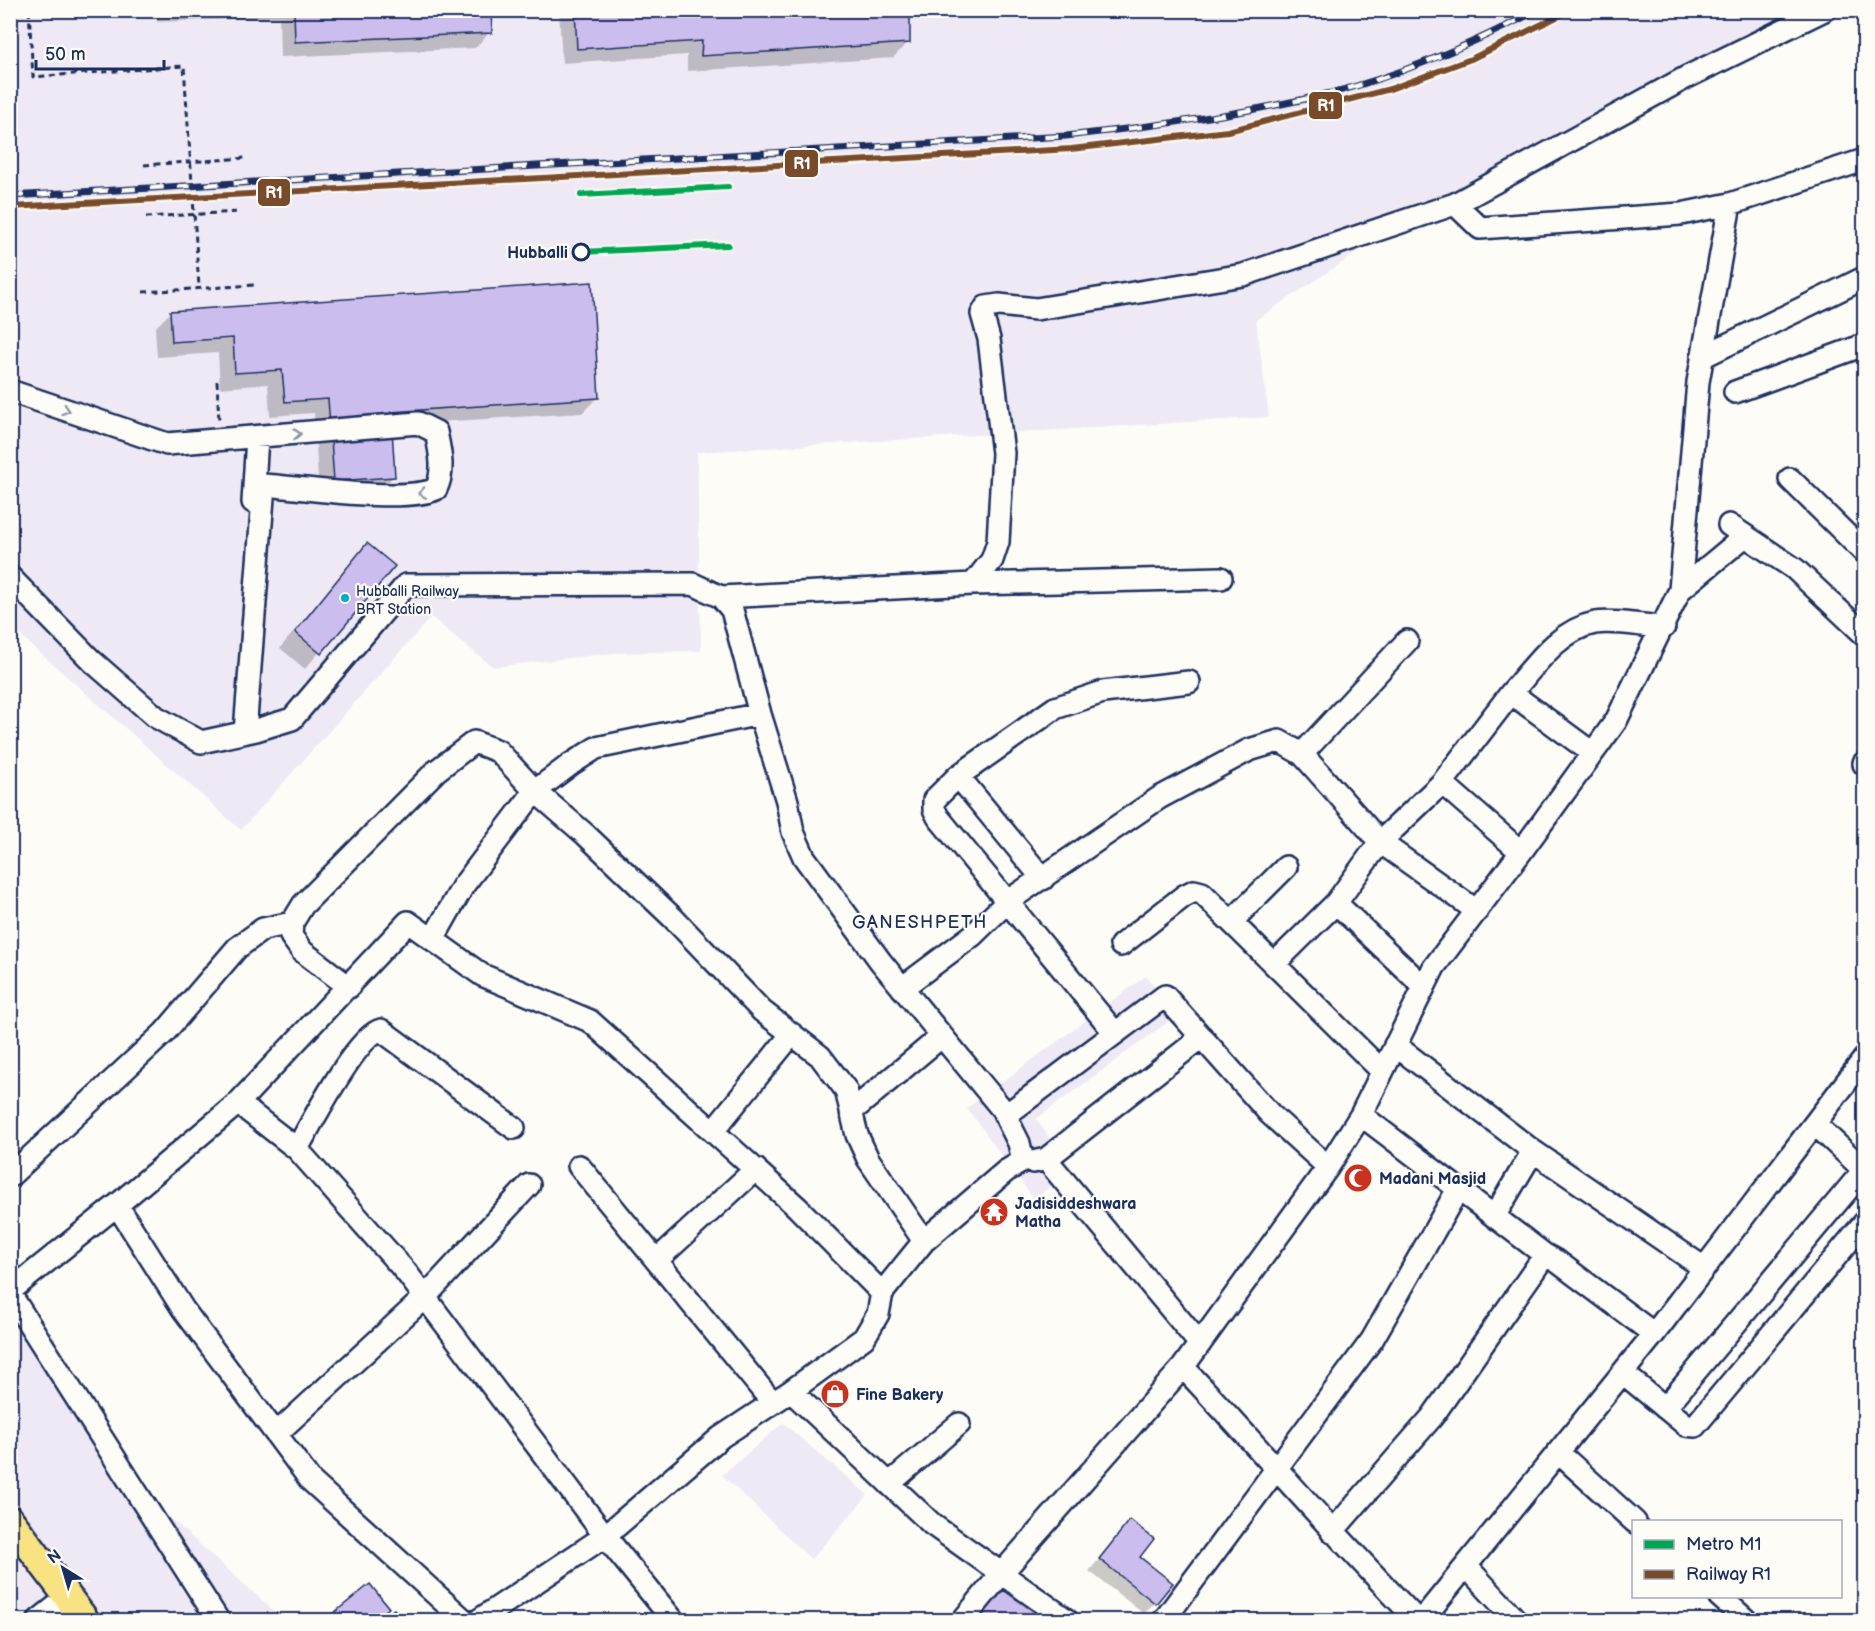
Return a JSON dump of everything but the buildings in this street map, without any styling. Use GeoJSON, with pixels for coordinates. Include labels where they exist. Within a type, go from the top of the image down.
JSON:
{"type":"FeatureCollection","features":[{"type":"Feature","properties":{"kind":"main road"},"geometry":{"type":"LineString","coordinates":[[10,1520],[85,1620]]}},
{"type":"Feature","properties":{"kind":"street"},"geometry":{"type":"LineString","coordinates":[[974,584],[992,560],[998,542],[1003,453],[988,339],[982,314],[986,307],[999,305],[1036,309],[1243,276],[1455,204],[1687,77],[1824,10]]}},
{"type":"Feature","properties":{"kind":"street"},"geometry":{"type":"LineString","coordinates":[[1455,204],[1480,228],[1681,214],[1730,204],[1864,160]]}},
{"type":"Feature","properties":{"kind":"street"},"geometry":{"type":"LineString","coordinates":[[963,1620],[1183,1368],[1328,1167],[1361,1115],[1434,967],[1616,721],[1664,627],[1680,590],[1702,357],[1730,204]]}},
{"type":"Feature","properties":{"kind":"street"},"geometry":{"type":"LineString","coordinates":[[1702,357],[1864,278]]}},
{"type":"Feature","properties":{"kind":"street"},"geometry":{"type":"LineString","coordinates":[[1735,392],[1864,345]]}},
{"type":"Feature","properties":{"kind":"street"},"geometry":{"type":"LineString","coordinates":[[10,391],[167,444],[418,423],[436,432],[441,455],[442,478],[436,489],[426,494],[396,495],[264,485],[238,733]]}},
{"type":"Feature","properties":{"kind":"street"},"geometry":{"type":"LineString","coordinates":[[238,733],[257,437]]}},
{"type":"Feature","properties":{"kind":"street"},"geometry":{"type":"LineString","coordinates":[[1791,479],[1864,552]]}},
{"type":"Feature","properties":{"kind":"street"},"geometry":{"type":"LineString","coordinates":[[1680,590],[1737,530],[1795,569],[1864,634]]}},
{"type":"Feature","properties":{"kind":"street"},"geometry":{"type":"LineString","coordinates":[[10,577],[92,661],[156,717],[201,742],[292,719],[406,585],[693,584],[721,597],[732,610],[760,714],[787,801],[793,832],[804,857],[902,988],[1006,1115],[1019,1143],[1023,1161]]}},
{"type":"Feature","properties":{"kind":"street"},"geometry":{"type":"LineString","coordinates":[[721,597],[974,584],[1221,578]]}},
{"type":"Feature","properties":{"kind":"street"},"geometry":{"type":"LineString","coordinates":[[1274,964],[1336,903],[1380,842],[1442,783],[1511,693],[1550,649],[1574,631],[1595,623],[1664,627]]}},
{"type":"Feature","properties":{"kind":"street"},"geometry":{"type":"LineString","coordinates":[[1302,754],[1407,641]]}},
{"type":"Feature","properties":{"kind":"street"},"geometry":{"type":"LineString","coordinates":[[1115,1034],[934,809],[934,800],[958,776],[1055,708],[1104,692],[1189,682]]}},
{"type":"Feature","properties":{"kind":"street"},"geometry":{"type":"LineString","coordinates":[[1511,693],[1591,752]]}},
{"type":"Feature","properties":{"kind":"street"},"geometry":{"type":"LineString","coordinates":[[433,939],[463,886],[535,791],[596,748],[760,714]]}},
{"type":"Feature","properties":{"kind":"street"},"geometry":{"type":"LineString","coordinates":[[902,988],[973,935],[1008,901],[1159,798],[1249,750],[1279,741],[1302,754],[1380,842],[1477,911]]}},
{"type":"Feature","properties":{"kind":"street"},"geometry":{"type":"LineString","coordinates":[[349,987],[302,951],[291,936],[292,923],[303,904],[428,779],[474,742],[498,751],[535,791],[586,835],[673,918],[762,1011],[820,1056],[846,1090],[851,1112],[868,1159],[924,1241]]}},
{"type":"Feature","properties":{"kind":"street"},"geometry":{"type":"LineString","coordinates":[[958,776],[1043,879]]}},
{"type":"Feature","properties":{"kind":"street"},"geometry":{"type":"LineString","coordinates":[[1442,783],[1521,852]]}},
{"type":"Feature","properties":{"kind":"street"},"geometry":{"type":"LineString","coordinates":[[1232,921],[1286,867]]}},
{"type":"Feature","properties":{"kind":"street"},"geometry":{"type":"LineString","coordinates":[[1121,945],[1184,896],[1194,891],[1212,900],[1382,1071]]}},
{"type":"Feature","properties":{"kind":"street"},"geometry":{"type":"LineString","coordinates":[[1336,903],[1423,986]]}},
{"type":"Feature","properties":{"kind":"street"},"geometry":{"type":"LineString","coordinates":[[218,1620],[10,1292],[238,1103],[408,922],[482,975],[590,1021],[756,1169],[882,1293]]}},
{"type":"Feature","properties":{"kind":"street"},"geometry":{"type":"LineString","coordinates":[[10,1176],[164,1033],[237,948],[263,929],[292,923]]}},
{"type":"Feature","properties":{"kind":"street"},"geometry":{"type":"LineString","coordinates":[[1006,1115],[1165,996],[1270,1114],[1328,1167]]}},
{"type":"Feature","properties":{"kind":"street"},"geometry":{"type":"LineString","coordinates":[[297,1149],[358,1047],[372,1032],[381,1030],[514,1128]]}},
{"type":"Feature","properties":{"kind":"street"},"geometry":{"type":"LineString","coordinates":[[713,1131],[792,1034]]}},
{"type":"Feature","properties":{"kind":"street"},"geometry":{"type":"LineString","coordinates":[[851,1112],[942,1036]]}},
{"type":"Feature","properties":{"kind":"street"},"geometry":{"type":"LineString","coordinates":[[479,1620],[605,1536],[721,1437],[782,1397],[864,1338],[878,1314],[882,1293],[924,1241],[1006,1171],[1023,1161],[1034,1163],[1046,1159],[1202,1037]]}},
{"type":"Feature","properties":{"kind":"street"},"geometry":{"type":"LineString","coordinates":[[1395,1045],[1533,1151],[1704,1268]]}},
{"type":"Feature","properties":{"kind":"street"},"geometry":{"type":"LineString","coordinates":[[1422,1620],[1654,1334],[1864,1059]]}},
{"type":"Feature","properties":{"kind":"street"},"geometry":{"type":"LineString","coordinates":[[238,1103],[297,1149],[406,1272],[605,1536],[673,1620]]}},
{"type":"Feature","properties":{"kind":"street"},"geometry":{"type":"LineString","coordinates":[[1361,1115],[1545,1255],[1558,1262],[1654,1334]]}},
{"type":"Feature","properties":{"kind":"street"},"geometry":{"type":"LineString","coordinates":[[1665,1408],[1864,1170],[1815,1124]]}},
{"type":"Feature","properties":{"kind":"street"},"geometry":{"type":"LineString","coordinates":[[1495,1215],[1533,1151]]}},
{"type":"Feature","properties":{"kind":"street"},"geometry":{"type":"LineString","coordinates":[[1046,1159],[1200,1344]]}},
{"type":"Feature","properties":{"kind":"street"},"geometry":{"type":"LineString","coordinates":[[579,1166],[658,1259],[667,1274],[782,1397],[889,1484],[933,1525],[1067,1620]]}},
{"type":"Feature","properties":{"kind":"street"},"geometry":{"type":"LineString","coordinates":[[658,1259],[756,1169]]}},
{"type":"Feature","properties":{"kind":"street"},"geometry":{"type":"LineString","coordinates":[[276,1434],[425,1298],[529,1185]]}},
{"type":"Feature","properties":{"kind":"street"},"geometry":{"type":"LineString","coordinates":[[1164,1620],[1372,1340],[1458,1189]]}},
{"type":"Feature","properties":{"kind":"street"},"geometry":{"type":"LineString","coordinates":[[117,1204],[183,1308],[311,1481],[464,1620]]}},
{"type":"Feature","properties":{"kind":"street"},"geometry":{"type":"LineString","coordinates":[[1623,1373],[1686,1425],[1691,1428],[1695,1426],[1864,1223]]}},
{"type":"Feature","properties":{"kind":"street"},"geometry":{"type":"LineString","coordinates":[[1332,1532],[1432,1417],[1545,1255]]}},
{"type":"Feature","properties":{"kind":"street"},"geometry":{"type":"LineString","coordinates":[[1183,1368],[1277,1466],[1332,1532],[1417,1620]]}},
{"type":"Feature","properties":{"kind":"street"},"geometry":{"type":"LineString","coordinates":[[889,1484],[958,1424]]}},
{"type":"Feature","properties":{"kind":"street"},"geometry":{"type":"LineString","coordinates":[[1558,1453],[1634,1520]]}},
{"type":"Feature","properties":{"kind":"street"},"geometry":{"type":"LineString","coordinates":[[1466,1566],[1516,1620]]}},
{"type":"Feature","properties":{"kind":"street"},"geometry":{"type":"LineString","coordinates":[[39,1620],[68,1597]]}},
{"type":"Feature","properties":{"kind":"street"},"geometry":{"type":"LineString","coordinates":[[1721,1598],[1746,1620]]}},
{"type":"Feature","properties":{"kind":"path"},"geometry":{"type":"LineString","coordinates":[[29,10],[33,77],[184,66],[199,287]]}},
{"type":"Feature","properties":{"kind":"path"},"geometry":{"type":"LineString","coordinates":[[144,165],[245,158]]}},
{"type":"Feature","properties":{"kind":"path"},"geometry":{"type":"LineString","coordinates":[[146,217],[239,212]]}},
{"type":"Feature","properties":{"kind":"path"},"geometry":{"type":"LineString","coordinates":[[143,292],[255,285]]}},
{"type":"Feature","properties":{"kind":"path"},"geometry":{"type":"LineString","coordinates":[[217,381],[219,427]]}},
{"type":"Feature","properties":{"kind":"shaded area"},"geometry":{"type":"Polygon","coordinates":[[[10,11],[1792,11],[1443,195],[1256,320],[1269,417],[697,452],[701,651],[613,653],[493,667],[431,617],[241,830],[11,627],[10,11]]]}},
{"type":"Feature","properties":{"kind":"shaded area"},"geometry":{"type":"Polygon","coordinates":[[[1146,976],[1176,1016],[1036,1119],[1073,1170],[1034,1199],[967,1108],[1146,976]]]}},
{"type":"Feature","properties":{"kind":"shaded area"},"geometry":{"type":"Polygon","coordinates":[[[10,1307],[140,1491],[284,1620],[11,1620],[10,1307]]]}},
{"type":"Feature","properties":{"kind":"shaded area"},"geometry":{"type":"Polygon","coordinates":[[[783,1423],[868,1495],[811,1559],[722,1475],[783,1423]]]}},
{"type":"Feature","properties":{"kind":"railway"},"geometry":{"type":"LineString","coordinates":[[10,196],[1066,136],[1166,124],[1298,100],[1358,86],[1436,58],[1538,10]]}},
{"type":"Feature","properties":{"kind":"metro line","name":"M1"},"geometry":{"type":"LineString","coordinates":[[581,195],[728,187]]}},
{"type":"Feature","properties":{"kind":"metro line","name":"M1"},"geometry":{"type":"LineString","coordinates":[[581,252],[728,245]]}},
{"type":"Feature","properties":{"kind":"rail line","name":"R1"},"geometry":{"type":"LineString","coordinates":[[10,207],[1071,149],[1228,131],[1390,89],[1471,59],[1571,10]]}},
{"type":"Feature","properties":{"kind":"place","name":"Hubballi"},"geometry":{"type":"Point","coordinates":[581,252]}},
{"type":"Feature","properties":{"kind":"place","name":"Hubballi Railway BRT Station"},"geometry":{"type":"Point","coordinates":[345,598]}},
{"type":"Feature","properties":{"kind":"place","name":"Madani Masjid"},"geometry":{"type":"Point","coordinates":[1358,1178]}},
{"type":"Feature","properties":{"kind":"place","name":"Jadisiddeshwara Matha"},"geometry":{"type":"Point","coordinates":[994,1212]}},
{"type":"Feature","properties":{"kind":"place","name":"Fine Bakery"},"geometry":{"type":"Point","coordinates":[835,1394]}},
{"type":"Feature","properties":{"kind":"district","name":"GANESHPETH"},"geometry":{"type":"Point","coordinates":[920,922]}}]}
